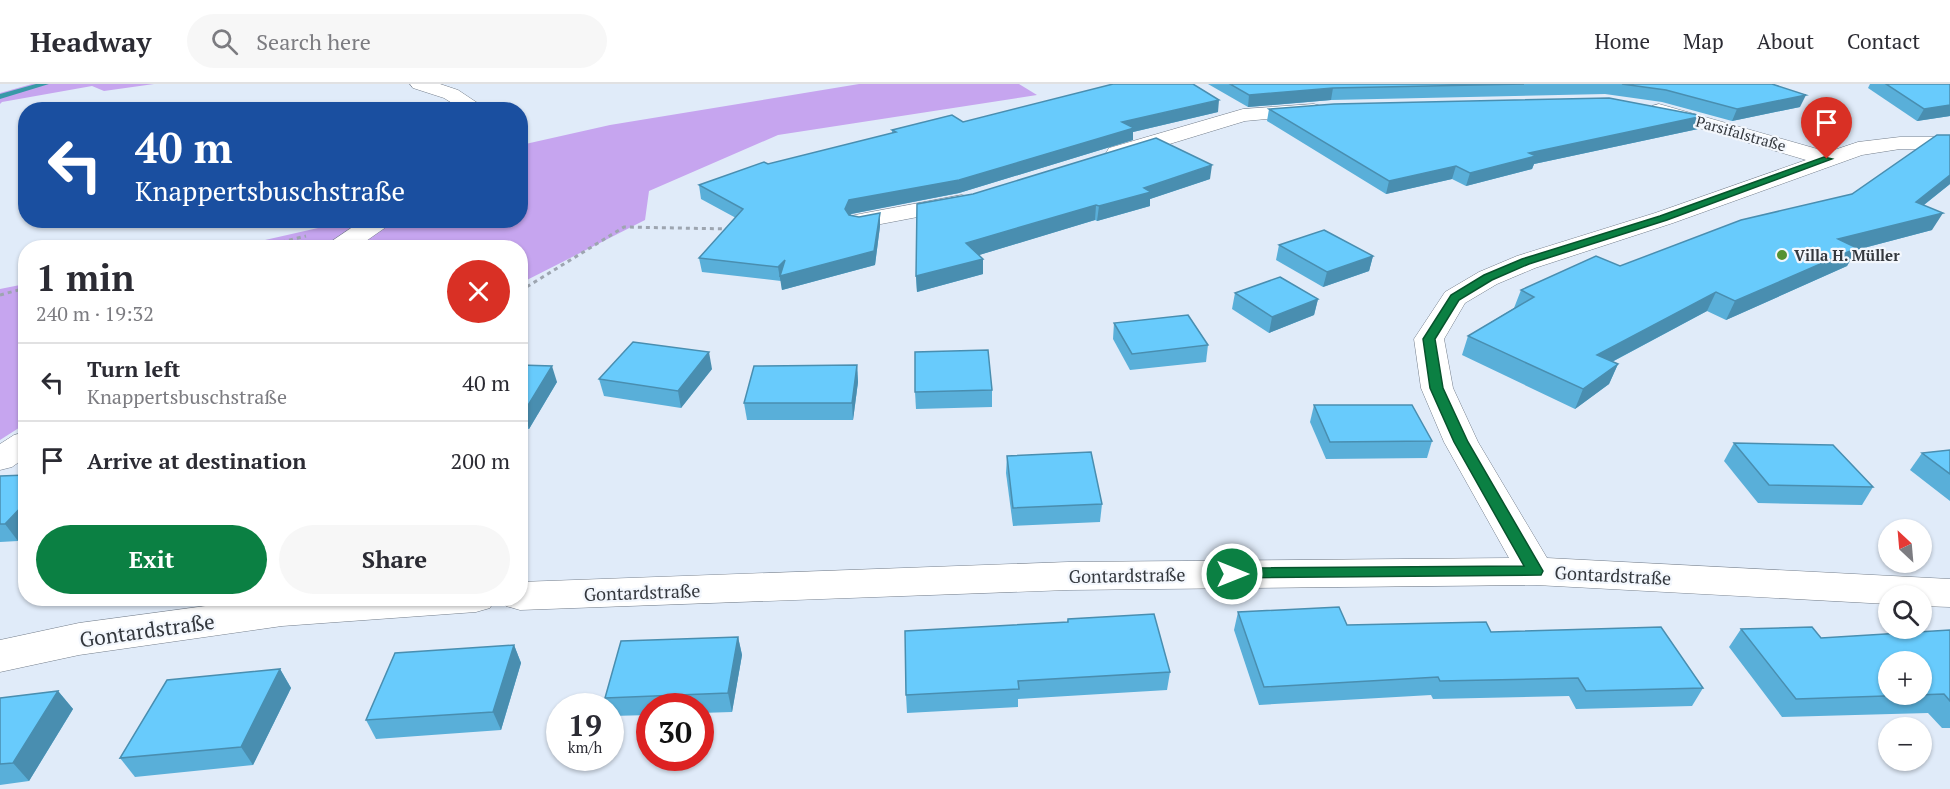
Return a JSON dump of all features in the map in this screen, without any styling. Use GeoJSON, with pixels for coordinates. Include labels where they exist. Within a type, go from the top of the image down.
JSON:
{"type":"FeatureCollection","features":[{"type":"Feature","properties":{"kind":"street"},"geometry":{"type":"LineString","coordinates":[[420,84],[450,94],[464,102]]}},
{"type":"Feature","properties":{"kind":"street"},"geometry":{"type":"LineString","coordinates":[[1223,103],[1243,115]]}},
{"type":"Feature","properties":{"kind":"street","name":"Parsifalstraße"},"geometry":{"type":"LineString","coordinates":[[1643,106],[1827,159]]}},
{"type":"Feature","properties":{"kind":"street"},"geometry":{"type":"LineString","coordinates":[[1099,159],[1243,115],[1331,108]]}},
{"type":"Feature","properties":{"kind":"street"},"geometry":{"type":"LineString","coordinates":[[1536,571],[1461,442],[1437,388],[1429,339],[1455,298],[1488,278],[1526,262],[1664,218],[1827,159],[1878,145],[1950,143]]}},
{"type":"Feature","properties":{"kind":"street"},"geometry":{"type":"LineString","coordinates":[[860,221],[964,201],[987,194]]}},
{"type":"Feature","properties":{"kind":"street"},"geometry":{"type":"LineString","coordinates":[[350,240],[368,228]]}},
{"type":"Feature","properties":{"kind":"street"},"geometry":{"type":"LineString","coordinates":[[0,459],[18,447]]}},
{"type":"Feature","properties":{"kind":"street","name":"Gontardstraße"},"geometry":{"type":"LineString","coordinates":[[528,596],[1068,576],[1536,571],[1950,593]]}},
{"type":"Feature","properties":{"kind":"street","name":"Gontardstraße"},"geometry":{"type":"LineString","coordinates":[[0,656],[80,639],[282,611],[357,606]]}},
{"type":"Feature","properties":{"kind":"path"},"geometry":{"type":"LineString","coordinates":[[528,286],[624,227],[732,230]]}},
{"type":"Feature","properties":{"kind":"path"},"geometry":{"type":"LineString","coordinates":[[0,296],[18,290]]}},
{"type":"Feature","properties":{"kind":"shaded area"},"geometry":{"type":"Polygon","coordinates":[[[32,84],[154,84],[104,91],[92,86],[0,104],[0,93],[32,84]]]}},
{"type":"Feature","properties":{"kind":"shaded area"},"geometry":{"type":"Polygon","coordinates":[[[859,84],[1019,84],[1037,95],[778,135],[649,191],[645,220],[528,279],[528,240],[265,240],[318,228],[528,228],[528,143],[610,125],[859,84]]]}},
{"type":"Feature","properties":{"kind":"shaded area"},"geometry":{"type":"Polygon","coordinates":[[[18,285],[18,428],[0,440],[0,289],[18,285]]]}},
{"type":"Feature","properties":{"kind":"building"},"geometry":{"type":"Polygon","coordinates":[[[1113,84],[1193,84],[1219,100],[1122,122],[1134,128],[959,180],[849,200],[845,209],[849,215],[859,217],[880,213],[874,251],[780,276],[785,260],[778,267],[699,258],[743,209],[699,185],[764,162],[768,164],[896,132],[892,130],[952,115],[963,122],[1113,84]]]}},
{"type":"Feature","properties":{"kind":"building"},"geometry":{"type":"Polygon","coordinates":[[[1230,84],[1524,84],[1333,88],[1249,95],[1230,84]]]}},
{"type":"Feature","properties":{"kind":"building"},"geometry":{"type":"Polygon","coordinates":[[[1622,84],[1772,84],[1806,95],[1737,109],[1666,90],[1622,84]]]}},
{"type":"Feature","properties":{"kind":"building"},"geometry":{"type":"Polygon","coordinates":[[[1886,84],[1950,84],[1950,105],[1924,109],[1886,84]]]}},
{"type":"Feature","properties":{"kind":"building"},"geometry":{"type":"Polygon","coordinates":[[[1609,98],[1703,116],[1529,153],[1536,156],[1470,173],[1456,166],[1389,181],[1269,109],[1334,104],[1609,98]]]}},
{"type":"Feature","properties":{"kind":"building"},"geometry":{"type":"Polygon","coordinates":[[[1937,135],[1950,135],[1950,175],[1916,202],[1943,213],[1838,239],[1857,248],[1735,301],[1716,292],[1597,355],[1618,364],[1583,389],[1468,336],[1534,297],[1521,290],[1596,256],[1620,266],[1741,220],[1852,194],[1937,135]]]}},
{"type":"Feature","properties":{"kind":"building"},"geometry":{"type":"Polygon","coordinates":[[[1156,138],[1212,165],[1144,188],[1151,192],[1096,205],[966,243],[983,259],[916,276],[917,204],[973,194],[1156,138]]]}},
{"type":"Feature","properties":{"kind":"building"},"geometry":{"type":"Polygon","coordinates":[[[1324,230],[1373,256],[1327,272],[1279,245],[1324,230]]]}},
{"type":"Feature","properties":{"kind":"building"},"geometry":{"type":"Polygon","coordinates":[[[1280,277],[1318,299],[1272,317],[1235,293],[1280,277]]]}},
{"type":"Feature","properties":{"kind":"building"},"geometry":{"type":"Polygon","coordinates":[[[1188,315],[1208,345],[1132,354],[1114,323],[1188,315]]]}},
{"type":"Feature","properties":{"kind":"building"},"geometry":{"type":"Polygon","coordinates":[[[633,342],[709,352],[678,391],[599,379],[633,342]]]}},
{"type":"Feature","properties":{"kind":"building"},"geometry":{"type":"Polygon","coordinates":[[[988,350],[992,390],[915,392],[915,352],[988,350]]]}},
{"type":"Feature","properties":{"kind":"building"},"geometry":{"type":"Polygon","coordinates":[[[528,365],[552,366],[528,405],[528,365]]]}},
{"type":"Feature","properties":{"kind":"building"},"geometry":{"type":"Polygon","coordinates":[[[857,365],[852,403],[744,403],[754,366],[857,365]]]}},
{"type":"Feature","properties":{"kind":"building"},"geometry":{"type":"Polygon","coordinates":[[[1314,405],[1412,405],[1432,441],[1330,442],[1314,405]]]}},
{"type":"Feature","properties":{"kind":"building"},"geometry":{"type":"Polygon","coordinates":[[[1734,443],[1833,445],[1873,487],[1769,485],[1734,443]]]}},
{"type":"Feature","properties":{"kind":"building"},"geometry":{"type":"Polygon","coordinates":[[[1950,450],[1950,474],[1922,453],[1950,450]]]}},
{"type":"Feature","properties":{"kind":"building"},"geometry":{"type":"Polygon","coordinates":[[[1091,452],[1102,504],[1013,508],[1007,456],[1091,452]]]}},
{"type":"Feature","properties":{"kind":"building"},"geometry":{"type":"Polygon","coordinates":[[[18,475],[18,510],[5,524],[0,524],[0,476],[18,475]]]}},
{"type":"Feature","properties":{"kind":"building"},"geometry":{"type":"Polygon","coordinates":[[[1339,607],[1347,625],[1486,622],[1491,632],[1661,627],[1703,688],[1586,691],[1578,678],[1440,681],[1438,677],[1264,687],[1238,612],[1339,607]]]}},
{"type":"Feature","properties":{"kind":"building"},"geometry":{"type":"Polygon","coordinates":[[[1154,614],[1170,672],[1018,681],[1019,689],[906,695],[905,631],[1068,622],[1068,619],[1154,614]]]}},
{"type":"Feature","properties":{"kind":"building"},"geometry":{"type":"Polygon","coordinates":[[[1812,627],[1821,638],[1878,634],[1878,639],[1932,639],[1932,631],[1950,630],[1950,701],[1944,694],[1932,694],[1932,651],[1878,651],[1878,696],[1796,699],[1741,629],[1812,627]]]}},
{"type":"Feature","properties":{"kind":"building"},"geometry":{"type":"Polygon","coordinates":[[[738,637],[728,693],[636,693],[636,697],[624,697],[624,693],[606,693],[621,641],[738,637]]]}},
{"type":"Feature","properties":{"kind":"building"},"geometry":{"type":"Polygon","coordinates":[[[514,645],[493,712],[366,720],[395,653],[514,645]]]}},
{"type":"Feature","properties":{"kind":"building"},"geometry":{"type":"Polygon","coordinates":[[[280,669],[241,747],[120,758],[167,680],[280,669]]]}},
{"type":"Feature","properties":{"kind":"building"},"geometry":{"type":"Polygon","coordinates":[[[58,691],[13,763],[0,764],[0,698],[58,691]]]}},
{"type":"Feature","properties":{"kind":"waterway"},"geometry":{"type":"LineString","coordinates":[[0,97],[45,84]]}},
{"type":"Feature","properties":{"kind":"place","name":"Villa H. Müller"},"geometry":{"type":"Point","coordinates":[1782,255]}},
{"type":"Feature","properties":{"kind":"route"},"geometry":{"type":"LineString","coordinates":[[1232,574],[1536,571],[1461,442],[1437,388],[1429,339],[1455,298],[1488,278],[1526,262],[1664,218],[1827,159]]}}]}
